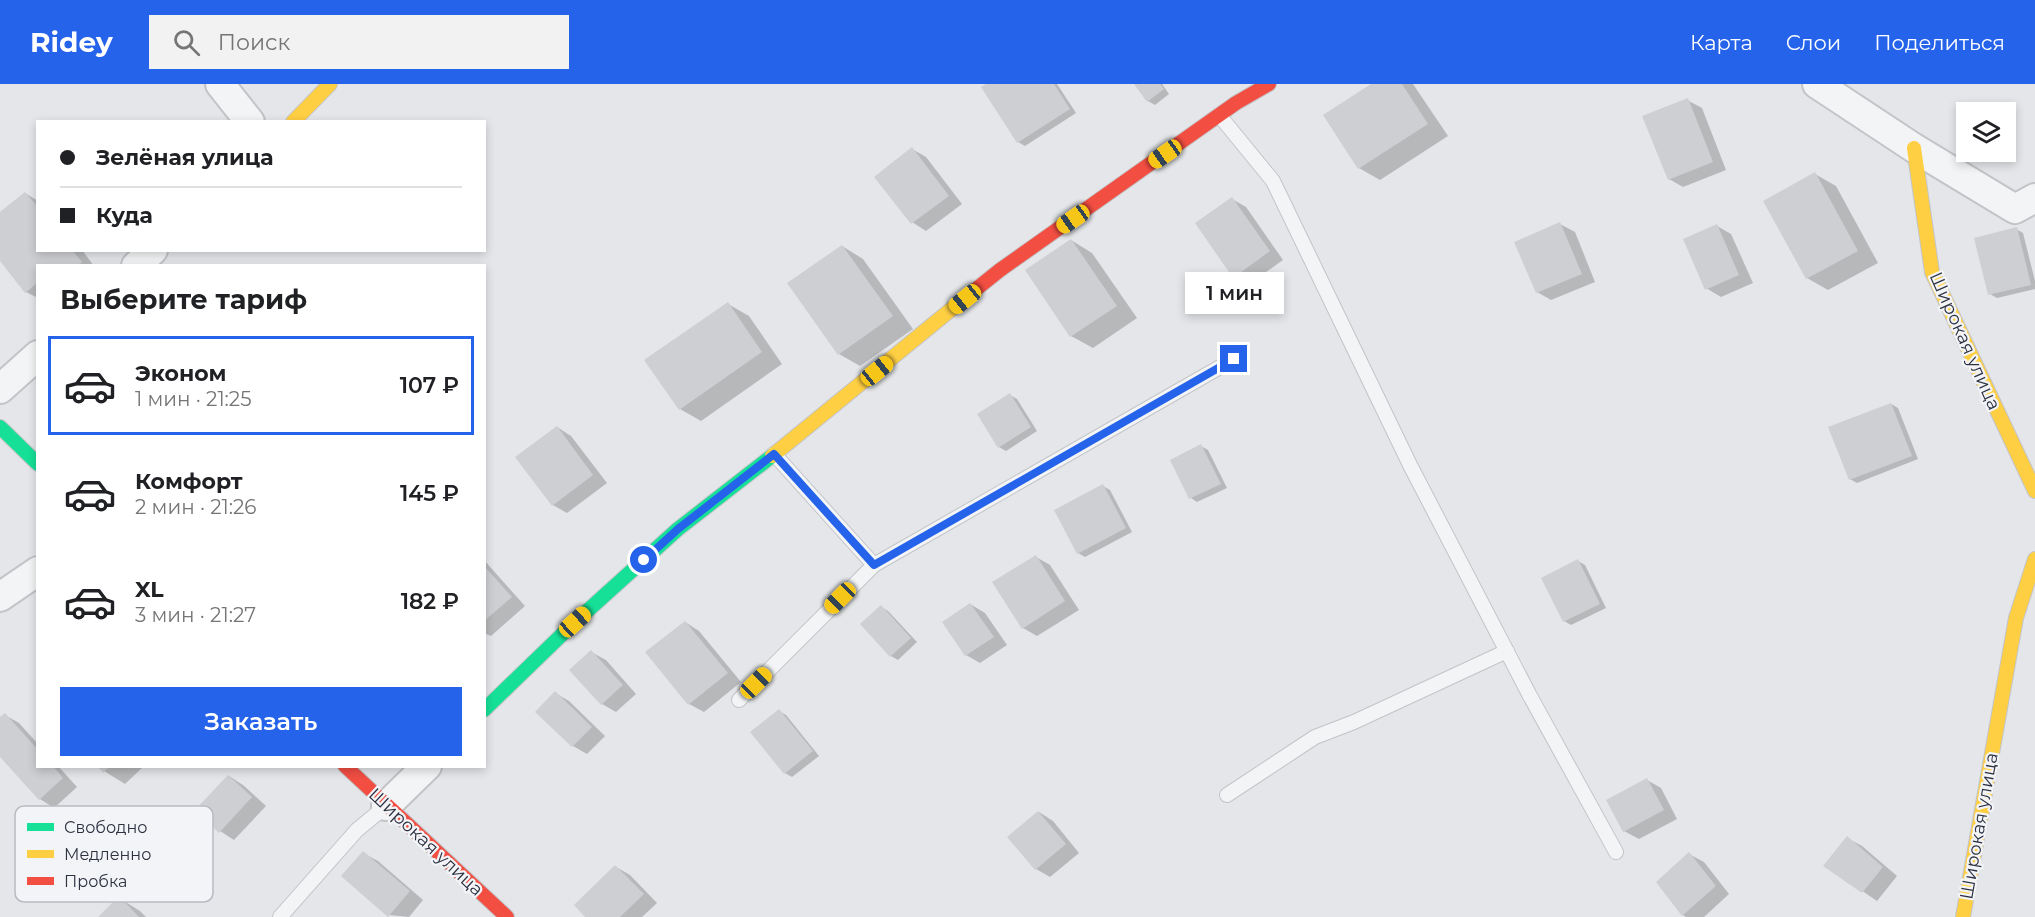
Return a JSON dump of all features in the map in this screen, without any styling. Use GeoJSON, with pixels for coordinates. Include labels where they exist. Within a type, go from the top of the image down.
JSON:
{"type":"FeatureCollection","features":[{"type":"Feature","properties":{"kind":"street"},"geometry":{"type":"LineString","coordinates":[[220,84],[248,120]]}},
{"type":"Feature","properties":{"kind":"street"},"geometry":{"type":"LineString","coordinates":[[295,120],[330,84]]}},
{"type":"Feature","properties":{"kind":"street"},"geometry":{"type":"LineString","coordinates":[[486,708],[575,622],[678,529],[1000,270],[1269,84]]}},
{"type":"Feature","properties":{"kind":"street"},"geometry":{"type":"LineString","coordinates":[[1817,84],[2015,209],[2035,198]]}},
{"type":"Feature","properties":{"kind":"street","name":"Широкая улица"},"geometry":{"type":"LineString","coordinates":[[1914,147],[1932,272],[2035,491]]}},
{"type":"Feature","properties":{"kind":"street"},"geometry":{"type":"LineString","coordinates":[[138,264],[151,252]]}},
{"type":"Feature","properties":{"kind":"street"},"geometry":{"type":"LineString","coordinates":[[0,389],[36,357]]}},
{"type":"Feature","properties":{"kind":"street"},"geometry":{"type":"LineString","coordinates":[[0,427],[36,462]]}},
{"type":"Feature","properties":{"kind":"street","name":"Широкая улица"},"geometry":{"type":"LineString","coordinates":[[1963,917],[2016,618],[2035,559]]}},
{"type":"Feature","properties":{"kind":"street"},"geometry":{"type":"LineString","coordinates":[[0,597],[36,572]]}},
{"type":"Feature","properties":{"kind":"street","name":"Широкая улица"},"geometry":{"type":"LineString","coordinates":[[347,768],[507,917]]}},
{"type":"Feature","properties":{"kind":"street"},"geometry":{"type":"LineString","coordinates":[[386,806],[425,768]]}},
{"type":"Feature","properties":{"kind":"lane"},"geometry":{"type":"LineString","coordinates":[[1220,116],[1273,181],[1410,465],[1616,852]]}},
{"type":"Feature","properties":{"kind":"lane"},"geometry":{"type":"LineString","coordinates":[[739,700],[874,565],[1234,359]]}},
{"type":"Feature","properties":{"kind":"lane"},"geometry":{"type":"LineString","coordinates":[[774,454],[874,565]]}},
{"type":"Feature","properties":{"kind":"lane"},"geometry":{"type":"LineString","coordinates":[[1227,795],[1315,737],[1354,722],[1507,651]]}},
{"type":"Feature","properties":{"kind":"lane"},"geometry":{"type":"LineString","coordinates":[[280,917],[357,830],[386,806]]}},
{"type":"Feature","properties":{"kind":"building"},"geometry":{"type":"Polygon","coordinates":[[[986,84],[1054,84],[1070,109],[1017,143],[981,87],[986,84]]]}},
{"type":"Feature","properties":{"kind":"building"},"geometry":{"type":"Polygon","coordinates":[[[1134,84],[1160,84],[1164,89],[1147,102],[1134,84]]]}},
{"type":"Feature","properties":{"kind":"building"},"geometry":{"type":"Polygon","coordinates":[[[1371,84],[1402,84],[1428,124],[1358,169],[1323,115],[1371,84]]]}},
{"type":"Feature","properties":{"kind":"building"},"geometry":{"type":"Polygon","coordinates":[[[1688,98],[1713,162],[1668,180],[1642,116],[1688,98]]]}},
{"type":"Feature","properties":{"kind":"building"},"geometry":{"type":"Polygon","coordinates":[[[912,147],[949,196],[911,224],[874,177],[912,147]]]}},
{"type":"Feature","properties":{"kind":"building"},"geometry":{"type":"Polygon","coordinates":[[[1815,172],[1858,251],[1806,279],[1763,201],[1815,172]]]}},
{"type":"Feature","properties":{"kind":"building"},"geometry":{"type":"Polygon","coordinates":[[[25,192],[36,205],[36,252],[74,252],[82,262],[80,264],[36,264],[36,284],[25,293],[0,261],[0,212],[25,192]]]}},
{"type":"Feature","properties":{"kind":"building"},"geometry":{"type":"Polygon","coordinates":[[[1232,197],[1270,251],[1233,278],[1195,223],[1232,197]]]}},
{"type":"Feature","properties":{"kind":"building"},"geometry":{"type":"Polygon","coordinates":[[[1560,222],[1582,274],[1536,293],[1514,242],[1560,222]]]}},
{"type":"Feature","properties":{"kind":"building"},"geometry":{"type":"Polygon","coordinates":[[[1717,224],[1739,275],[1705,290],[1683,239],[1717,224]]]}},
{"type":"Feature","properties":{"kind":"building"},"geometry":{"type":"Polygon","coordinates":[[[2017,227],[2031,285],[1988,295],[1974,238],[2017,227]]]}},
{"type":"Feature","properties":{"kind":"building"},"geometry":{"type":"Polygon","coordinates":[[[1071,239],[1117,306],[1070,337],[1025,270],[1071,239]]]}},
{"type":"Feature","properties":{"kind":"building"},"geometry":{"type":"Polygon","coordinates":[[[842,245],[893,316],[838,355],[787,283],[842,245]]]}},
{"type":"Feature","properties":{"kind":"building"},"geometry":{"type":"Polygon","coordinates":[[[728,302],[762,352],[679,410],[644,360],[728,302]]]}},
{"type":"Feature","properties":{"kind":"building"},"geometry":{"type":"Polygon","coordinates":[[[1010,393],[1031,427],[998,448],[977,414],[1010,393]]]}},
{"type":"Feature","properties":{"kind":"building"},"geometry":{"type":"Polygon","coordinates":[[[1891,403],[1912,456],[1849,480],[1828,427],[1891,403]]]}},
{"type":"Feature","properties":{"kind":"building"},"geometry":{"type":"Polygon","coordinates":[[[557,426],[593,475],[552,506],[515,457],[557,426]]]}},
{"type":"Feature","properties":{"kind":"building"},"geometry":{"type":"Polygon","coordinates":[[[1201,444],[1221,484],[1189,499],[1170,460],[1201,444]]]}},
{"type":"Feature","properties":{"kind":"building"},"geometry":{"type":"Polygon","coordinates":[[[1103,484],[1126,528],[1077,554],[1054,510],[1103,484]]]}},
{"type":"Feature","properties":{"kind":"building"},"geometry":{"type":"Polygon","coordinates":[[[1036,555],[1065,601],[1022,629],[992,582],[1036,555]]]}},
{"type":"Feature","properties":{"kind":"building"},"geometry":{"type":"Polygon","coordinates":[[[1578,559],[1600,604],[1563,622],[1541,578],[1578,559]]]}},
{"type":"Feature","properties":{"kind":"building"},"geometry":{"type":"Polygon","coordinates":[[[486,568],[512,597],[486,619],[486,568]]]}},
{"type":"Feature","properties":{"kind":"building"},"geometry":{"type":"Polygon","coordinates":[[[970,603],[994,637],[965,656],[942,622],[970,603]]]}},
{"type":"Feature","properties":{"kind":"building"},"geometry":{"type":"Polygon","coordinates":[[[881,605],[911,638],[890,657],[860,624],[881,605]]]}},
{"type":"Feature","properties":{"kind":"building"},"geometry":{"type":"Polygon","coordinates":[[[685,621],[728,673],[688,705],[645,652],[685,621]]]}},
{"type":"Feature","properties":{"kind":"building"},"geometry":{"type":"Polygon","coordinates":[[[591,650],[623,685],[601,705],[569,670],[591,650]]]}},
{"type":"Feature","properties":{"kind":"building"},"geometry":{"type":"Polygon","coordinates":[[[555,691],[592,727],[572,747],[535,712],[555,691]]]}},
{"type":"Feature","properties":{"kind":"building"},"geometry":{"type":"Polygon","coordinates":[[[779,709],[813,751],[784,774],[750,732],[779,709]]]}},
{"type":"Feature","properties":{"kind":"building"},"geometry":{"type":"Polygon","coordinates":[[[5,713],[36,748],[36,768],[55,768],[63,778],[39,800],[0,757],[0,717],[5,713]]]}},
{"type":"Feature","properties":{"kind":"building"},"geometry":{"type":"Polygon","coordinates":[[[99,768],[108,768],[103,773],[99,768]]]}},
{"type":"Feature","properties":{"kind":"building"},"geometry":{"type":"Polygon","coordinates":[[[228,775],[252,797],[219,833],[213,827],[213,806],[199,806],[228,775]]]}},
{"type":"Feature","properties":{"kind":"building"},"geometry":{"type":"Polygon","coordinates":[[[1647,778],[1664,810],[1623,832],[1606,800],[1647,778]]]}},
{"type":"Feature","properties":{"kind":"building"},"geometry":{"type":"Polygon","coordinates":[[[1038,811],[1066,844],[1035,870],[1007,837],[1038,811]]]}},
{"type":"Feature","properties":{"kind":"building"},"geometry":{"type":"Polygon","coordinates":[[[1847,836],[1883,867],[1862,893],[1823,866],[1847,836]]]}},
{"type":"Feature","properties":{"kind":"building"},"geometry":{"type":"Polygon","coordinates":[[[363,851],[410,891],[388,917],[341,876],[363,851]]]}},
{"type":"Feature","properties":{"kind":"building"},"geometry":{"type":"Polygon","coordinates":[[[1689,852],[1716,886],[1682,916],[1656,882],[1689,852]]]}},
{"type":"Feature","properties":{"kind":"building"},"geometry":{"type":"Polygon","coordinates":[[[615,865],[644,894],[620,917],[585,917],[574,905],[615,865]]]}},
{"type":"Feature","properties":{"kind":"building"},"geometry":{"type":"Polygon","coordinates":[[[113,902],[125,902],[139,917],[98,917],[113,902]]]}},
{"type":"Feature","properties":{"kind":"traffic: fast"},"geometry":{"type":"LineString","coordinates":[[0,427],[36,462]]}},
{"type":"Feature","properties":{"kind":"traffic: fast"},"geometry":{"type":"LineString","coordinates":[[486,708],[575,622],[678,529],[772,456]]}},
{"type":"Feature","properties":{"kind":"traffic: slow"},"geometry":{"type":"LineString","coordinates":[[295,120],[330,84]]}},
{"type":"Feature","properties":{"kind":"traffic: slow"},"geometry":{"type":"LineString","coordinates":[[1914,148],[1932,272],[2035,491]]}},
{"type":"Feature","properties":{"kind":"traffic: slow"},"geometry":{"type":"LineString","coordinates":[[772,456],[970,294]]}},
{"type":"Feature","properties":{"kind":"traffic: slow"},"geometry":{"type":"LineString","coordinates":[[1963,917],[2016,618],[2035,559]]}},
{"type":"Feature","properties":{"kind":"traffic: jam"},"geometry":{"type":"LineString","coordinates":[[970,294],[1000,270],[1236,103],[1269,84]]}},
{"type":"Feature","properties":{"kind":"traffic: jam"},"geometry":{"type":"LineString","coordinates":[[347,768],[507,917]]}},
{"type":"Feature","properties":{"kind":"route"},"geometry":{"type":"LineString","coordinates":[[644,560],[678,529],[774,454],[874,565],[1234,359]]}}]}
